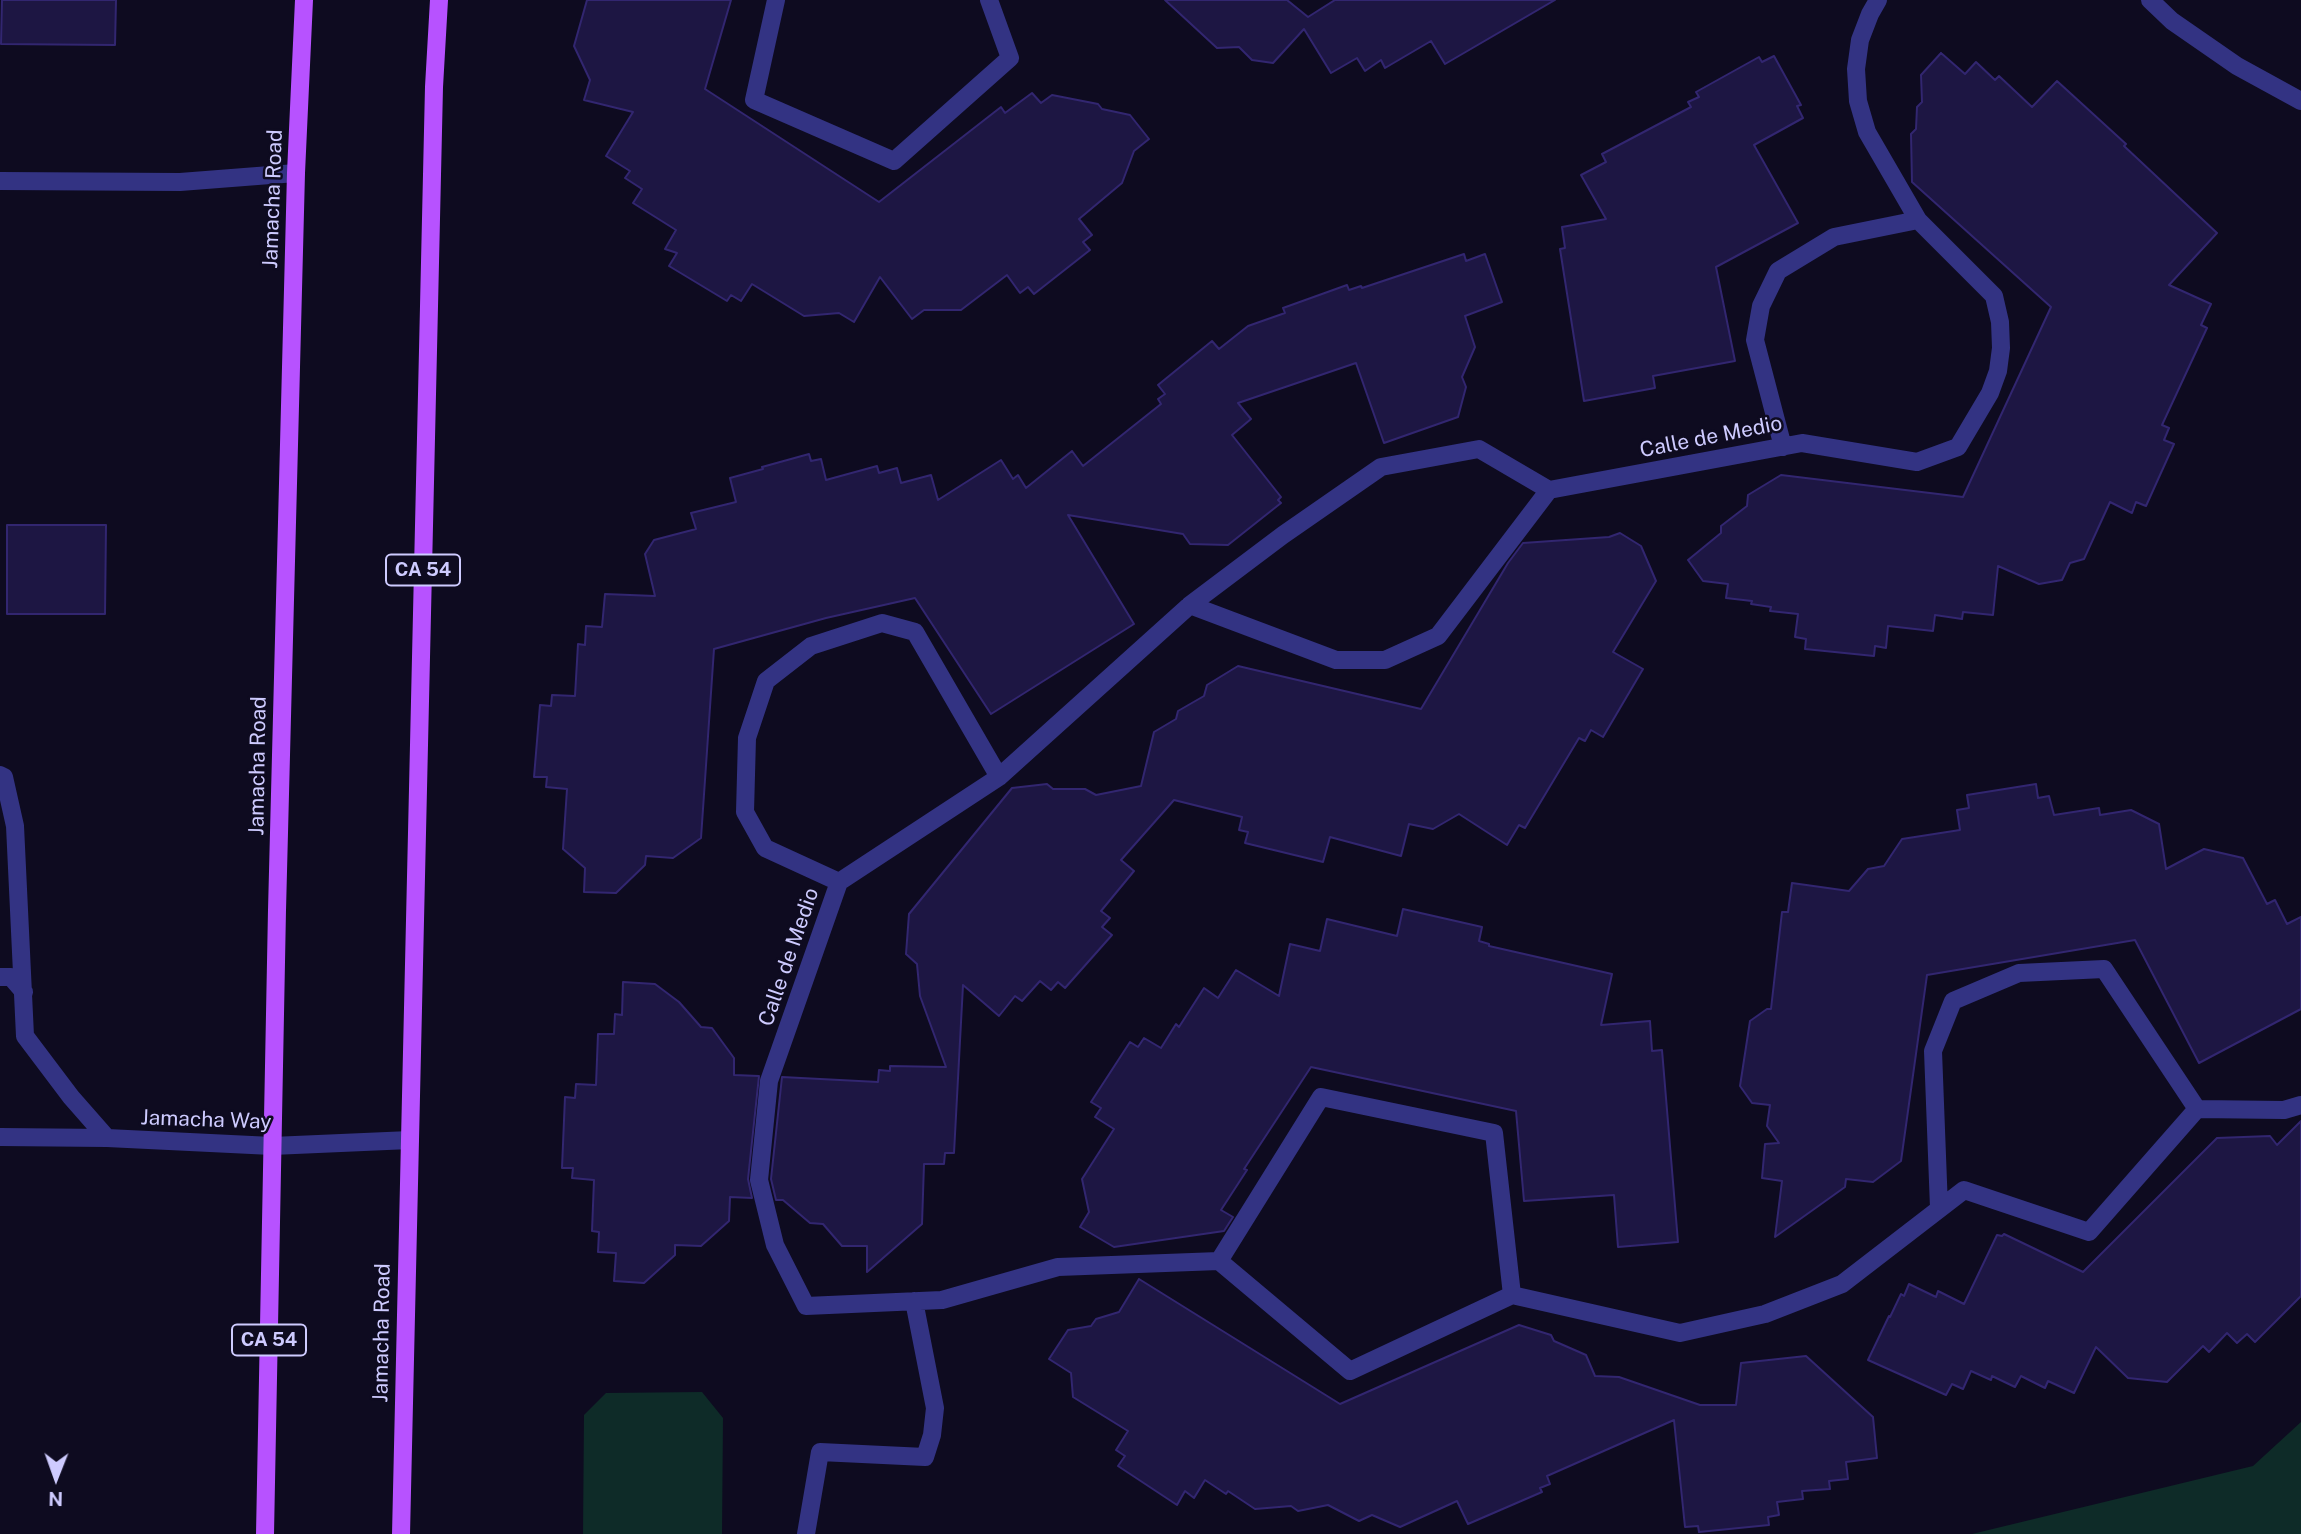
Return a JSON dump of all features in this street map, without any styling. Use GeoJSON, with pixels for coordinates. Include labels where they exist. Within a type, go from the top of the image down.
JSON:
{"type":"FeatureCollection","features":[{"type":"Feature","properties":{"kind":"main road","name":"Jamacha Road"},"geometry":{"type":"LineString","coordinates":[[265,1534],[296,173],[304,0]]}},
{"type":"Feature","properties":{"kind":"main road","name":"Jamacha Road"},"geometry":{"type":"LineString","coordinates":[[401,1534],[434,87],[439,0]]}},
{"type":"Feature","properties":{"kind":"street"},"geometry":{"type":"LineString","coordinates":[[776,0],[754,100],[894,161],[1010,58],[989,0]]}},
{"type":"Feature","properties":{"kind":"street","name":"Calle de Medio"},"geometry":{"type":"LineString","coordinates":[[1219,1261],[1058,1267],[942,1300],[806,1306],[775,1245],[759,1180],[769,1081],[839,881],[999,777],[1190,605],[1283,535],[1381,467],[1479,449],[1549,490],[1802,443],[1917,462],[1958,447],[1990,393],[1998,371],[2000,322],[1994,296],[1918,220],[1867,132],[1858,101],[1856,69],[1860,40],[1878,0]]}},
{"type":"Feature","properties":{"kind":"street"},"geometry":{"type":"LineString","coordinates":[[2150,0],[2172,21],[2237,66],[2301,101]]}},
{"type":"Feature","properties":{"kind":"street"},"geometry":{"type":"LineString","coordinates":[[0,181],[180,182],[296,173]]}},
{"type":"Feature","properties":{"kind":"street"},"geometry":{"type":"LineString","coordinates":[[1783,447],[1755,340],[1761,306],[1778,271],[1834,237],[1918,220]]}},
{"type":"Feature","properties":{"kind":"street"},"geometry":{"type":"LineString","coordinates":[[1190,605],[1336,660],[1385,660],[1438,636],[1549,490]]}},
{"type":"Feature","properties":{"kind":"street"},"geometry":{"type":"LineString","coordinates":[[839,881],[765,848],[745,811],[747,738],[766,681],[811,646],[882,623],[915,632],[999,777]]}},
{"type":"Feature","properties":{"kind":"street"},"geometry":{"type":"LineString","coordinates":[[0,775],[4,777],[15,826],[25,1036],[71,1097],[107,1138]]}},
{"type":"Feature","properties":{"kind":"street"},"geometry":{"type":"LineString","coordinates":[[1939,1208],[1933,1051],[1953,1001],[2019,973],[2104,969],[2196,1109]]}},
{"type":"Feature","properties":{"kind":"street"},"geometry":{"type":"LineString","coordinates":[[0,977],[11,978],[24,992]]}},
{"type":"Feature","properties":{"kind":"street"},"geometry":{"type":"LineString","coordinates":[[1512,1294],[1494,1133],[1321,1097],[1219,1261],[1350,1371],[1512,1294],[1680,1333],[1765,1314],[1842,1284],[1964,1189],[2088,1232],[2196,1109],[2284,1110],[2301,1105]]}},
{"type":"Feature","properties":{"kind":"street","name":"Jamacha Way"},"geometry":{"type":"LineString","coordinates":[[0,1137],[107,1138],[272,1146],[410,1140]]}},
{"type":"Feature","properties":{"kind":"street"},"geometry":{"type":"LineString","coordinates":[[806,1534],[820,1452],[925,1457],[932,1435],[935,1408],[914,1301]]}},
{"type":"Feature","properties":{"kind":"green space"},"geometry":{"type":"Polygon","coordinates":[[[702,1392],[723,1418],[722,1534],[583,1534],[584,1415],[606,1393],[702,1392]]]}},
{"type":"Feature","properties":{"kind":"green space"},"geometry":{"type":"Polygon","coordinates":[[[2301,1422],[2301,1534],[1972,1534],[2253,1466],[2301,1422]]]}},
{"type":"Feature","properties":{"kind":"building"},"geometry":{"type":"Polygon","coordinates":[[[2,0],[116,0],[115,45],[1,44],[2,0]]]}},
{"type":"Feature","properties":{"kind":"building"},"geometry":{"type":"Polygon","coordinates":[[[587,0],[731,0],[705,89],[879,202],[1001,107],[1005,113],[1032,93],[1041,103],[1052,95],[1098,104],[1102,109],[1130,115],[1149,139],[1134,151],[1122,183],[1079,219],[1092,235],[1083,242],[1090,250],[1034,294],[1028,287],[1020,293],[1007,275],[961,310],[924,310],[912,319],[880,277],[854,322],[839,313],[804,316],[752,284],[741,301],[731,295],[727,301],[669,266],[677,253],[665,249],[676,230],[633,203],[642,189],[625,178],[630,171],[606,156],[633,112],[584,100],[590,80],[574,46],[587,0]]]}},
{"type":"Feature","properties":{"kind":"building"},"geometry":{"type":"Polygon","coordinates":[[[1165,0],[1287,0],[1308,17],[1335,0],[1555,0],[1445,64],[1431,41],[1385,68],[1381,60],[1365,71],[1357,58],[1331,73],[1304,29],[1273,63],[1252,60],[1239,47],[1217,48],[1165,0]]]}},
{"type":"Feature","properties":{"kind":"building"},"geometry":{"type":"Polygon","coordinates":[[[1941,53],[1965,74],[1976,62],[1995,80],[1999,76],[2032,107],[2057,81],[2217,233],[2169,285],[2211,304],[2201,325],[2207,328],[2162,425],[2169,428],[2164,440],[2174,444],[2146,506],[2136,502],[2132,513],[2110,502],[2084,559],[2070,563],[2062,580],[2039,584],[1998,566],[1993,615],[1963,612],[1962,619],[1935,615],[1933,631],[1888,626],[1886,648],[1875,646],[1874,656],[1805,649],[1806,639],[1795,637],[1798,614],[1770,611],[1771,607],[1751,604],[1752,601],[1726,598],[1728,584],[1703,581],[1688,560],[1721,533],[1721,526],[1747,506],[1748,495],[1781,475],[1963,497],[2051,307],[1912,182],[1911,134],[1916,129],[1917,107],[1922,102],[1921,75],[1941,53]]]}},
{"type":"Feature","properties":{"kind":"building"},"geometry":{"type":"Polygon","coordinates":[[[1774,56],[1801,105],[1797,106],[1803,118],[1754,145],[1798,223],[1716,267],[1735,361],[1653,376],[1655,388],[1584,401],[1560,249],[1565,248],[1562,227],[1606,219],[1581,175],[1606,162],[1602,154],[1691,107],[1688,102],[1699,97],[1696,92],[1759,57],[1762,62],[1774,56]]]}},
{"type":"Feature","properties":{"kind":"building"},"geometry":{"type":"Polygon","coordinates":[[[1464,254],[1466,261],[1485,254],[1502,302],[1465,316],[1475,347],[1462,377],[1466,387],[1458,417],[1384,443],[1356,363],[1238,403],[1251,419],[1232,435],[1281,497],[1278,500],[1281,503],[1228,545],[1190,544],[1183,534],[1068,515],[1134,624],[991,714],[915,598],[826,618],[714,649],[701,838],[673,858],[646,856],[645,865],[616,893],[584,892],[585,868],[563,849],[567,789],[546,787],[547,777],[534,777],[540,705],[551,706],[552,695],[575,696],[578,644],[585,645],[586,626],[602,627],[605,594],[655,596],[645,554],[654,540],[696,529],[691,513],[736,502],[730,478],[809,454],[811,461],[821,459],[826,480],[877,466],[879,473],[897,468],[901,483],[931,475],[938,500],[1001,460],[1013,479],[1018,475],[1026,488],[1072,451],[1083,466],[1161,404],[1158,399],[1165,394],[1158,385],[1212,341],[1219,349],[1248,326],[1285,313],[1283,308],[1347,285],[1349,290],[1361,286],[1362,288],[1464,254]]]}},
{"type":"Feature","properties":{"kind":"building"},"geometry":{"type":"Polygon","coordinates":[[[7,525],[106,525],[105,614],[7,614],[7,525]]]}},
{"type":"Feature","properties":{"kind":"building"},"geometry":{"type":"Polygon","coordinates":[[[1620,533],[1641,546],[1656,581],[1613,652],[1643,669],[1603,737],[1591,730],[1585,741],[1579,738],[1525,828],[1519,825],[1507,845],[1459,814],[1433,829],[1409,824],[1401,856],[1330,837],[1323,862],[1245,843],[1248,832],[1239,830],[1242,817],[1174,800],[1121,860],[1134,871],[1101,911],[1110,918],[1102,927],[1112,935],[1065,988],[1058,982],[1051,990],[1040,981],[1022,1001],[1015,996],[999,1016],[963,985],[954,1153],[945,1153],[944,1164],[924,1164],[922,1224],[867,1272],[867,1246],[842,1246],[823,1224],[810,1223],[783,1200],[776,1200],[771,1179],[782,1077],[878,1082],[879,1070],[890,1071],[890,1066],[946,1067],[920,996],[917,964],[906,954],[909,914],[1012,788],[1047,784],[1053,789],[1085,789],[1096,795],[1141,786],[1154,732],[1176,719],[1178,711],[1204,696],[1207,685],[1238,666],[1421,709],[1508,563],[1523,543],[1609,537],[1620,533]]]}},
{"type":"Feature","properties":{"kind":"building"},"geometry":{"type":"Polygon","coordinates":[[[2036,784],[2038,798],[2049,796],[2054,815],[2099,808],[2100,815],[2131,810],[2159,824],[2166,869],[2204,849],[2243,858],[2267,904],[2275,900],[2287,924],[2301,917],[2301,1009],[2199,1063],[2135,940],[1927,975],[1901,1161],[1873,1182],[1846,1179],[1845,1187],[1775,1237],[1782,1181],[1762,1178],[1765,1144],[1779,1143],[1767,1126],[1770,1105],[1752,1103],[1740,1086],[1750,1021],[1771,1009],[1782,912],[1788,912],[1792,883],[1849,891],[1868,869],[1884,866],[1902,839],[1960,830],[1957,810],[1969,808],[1967,795],[2036,784]]]}},
{"type":"Feature","properties":{"kind":"building"},"geometry":{"type":"Polygon","coordinates":[[[1403,909],[1482,927],[1479,941],[1489,946],[1612,974],[1601,1025],[1650,1021],[1652,1051],[1662,1050],[1678,1242],[1618,1247],[1614,1195],[1524,1201],[1516,1111],[1311,1067],[1244,1169],[1247,1170],[1221,1210],[1233,1217],[1224,1231],[1114,1247],[1080,1227],[1089,1212],[1082,1179],[1114,1129],[1095,1117],[1101,1108],[1091,1102],[1130,1042],[1138,1047],[1144,1038],[1161,1048],[1176,1024],[1179,1027],[1204,988],[1218,998],[1236,970],[1279,996],[1290,944],[1320,951],[1327,919],[1397,936],[1403,909]]]}},
{"type":"Feature","properties":{"kind":"building"},"geometry":{"type":"Polygon","coordinates":[[[623,982],[655,984],[679,1002],[701,1027],[712,1028],[734,1058],[734,1075],[759,1076],[748,1179],[752,1198],[730,1197],[729,1221],[701,1246],[675,1245],[675,1255],[644,1283],[614,1281],[616,1253],[598,1252],[599,1232],[592,1231],[594,1180],[572,1178],[573,1168],[562,1168],[565,1097],[575,1098],[576,1084],[596,1085],[598,1034],[614,1034],[615,1014],[622,1015],[623,982]]]}},
{"type":"Feature","properties":{"kind":"building"},"geometry":{"type":"Polygon","coordinates":[[[2301,1121],[2301,1296],[2255,1342],[2247,1334],[2237,1343],[2227,1333],[2209,1352],[2203,1346],[2167,1382],[2128,1378],[2096,1347],[2074,1393],[2048,1381],[2045,1388],[2021,1376],[2015,1387],[1992,1376],[1991,1380],[1971,1371],[1963,1389],[1952,1384],[1946,1395],[1868,1360],[1889,1316],[1901,1294],[1904,1296],[1909,1284],[1936,1297],[1938,1291],[1964,1304],[1997,1235],[2004,1234],[2083,1272],[2217,1138],[2270,1136],[2277,1145],[2301,1121]]]}},
{"type":"Feature","properties":{"kind":"building"},"geometry":{"type":"Polygon","coordinates":[[[1139,1279],[1340,1404],[1519,1325],[1551,1335],[1554,1341],[1586,1355],[1595,1376],[1619,1377],[1700,1405],[1736,1405],[1741,1363],[1806,1356],[1873,1417],[1877,1458],[1846,1462],[1848,1479],[1829,1481],[1830,1489],[1802,1491],[1803,1499],[1777,1502],[1779,1515],[1768,1517],[1769,1525],[1699,1532],[1698,1526],[1685,1527],[1674,1420],[1547,1476],[1550,1484],[1540,1488],[1542,1492],[1468,1524],[1457,1501],[1400,1527],[1372,1515],[1359,1521],[1328,1505],[1298,1511],[1291,1506],[1255,1509],[1205,1480],[1194,1498],[1185,1491],[1177,1505],[1118,1466],[1125,1456],[1116,1450],[1128,1431],[1073,1397],[1071,1373],[1049,1359],[1068,1330],[1091,1326],[1096,1319],[1119,1312],[1139,1279]]]}}]}
